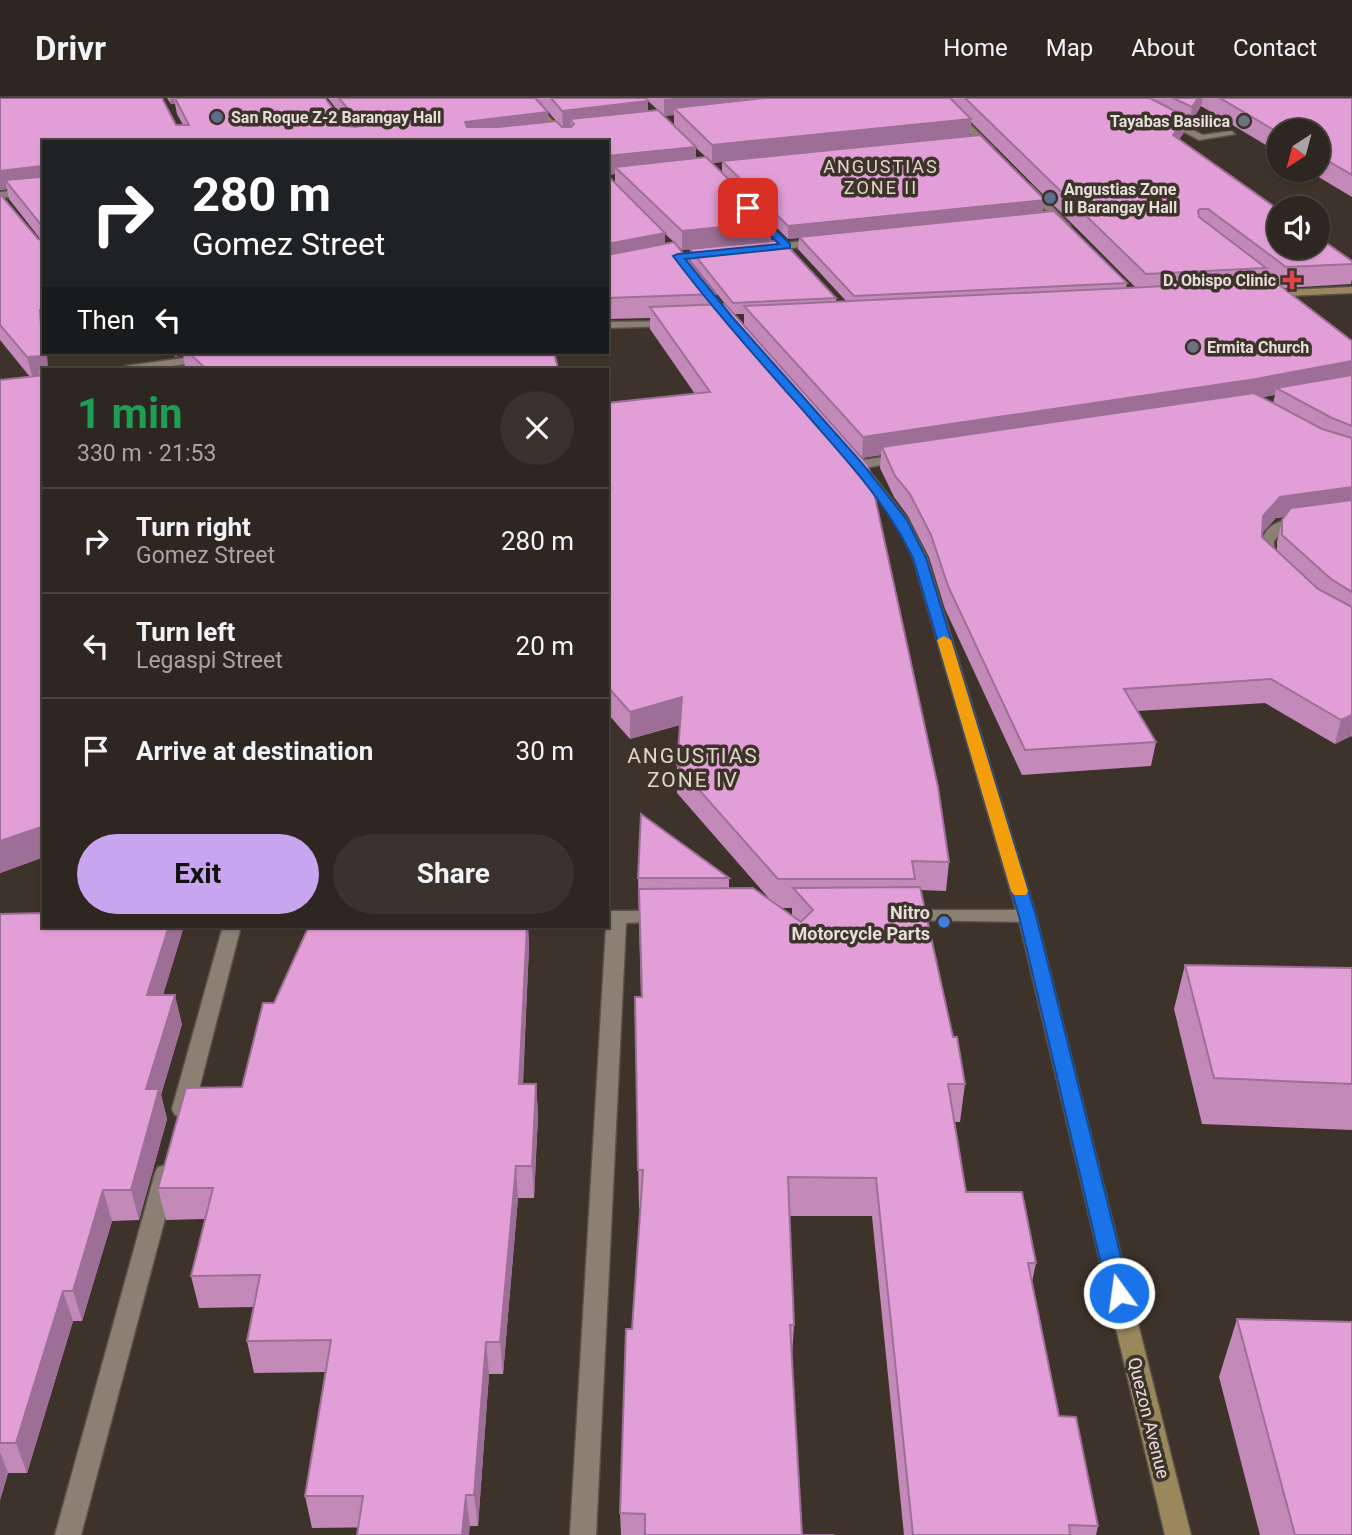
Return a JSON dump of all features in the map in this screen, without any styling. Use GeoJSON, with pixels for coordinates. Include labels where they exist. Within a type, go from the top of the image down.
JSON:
{"type":"FeatureCollection","features":[{"type":"Feature","properties":{"kind":"main road"},"geometry":{"type":"LineString","coordinates":[[528,98],[566,140]]}},
{"type":"Feature","properties":{"kind":"main road"},"geometry":{"type":"LineString","coordinates":[[1253,295],[1352,290]]}},
{"type":"Feature","properties":{"kind":"main road","name":"Quezon Avenue"},"geometry":{"type":"LineString","coordinates":[[853,459],[901,520],[920,558],[1027,916],[1178,1535]]}},
{"type":"Feature","properties":{"kind":"street"},"geometry":{"type":"LineString","coordinates":[[939,98],[1000,160]]}},
{"type":"Feature","properties":{"kind":"street"},"geometry":{"type":"LineString","coordinates":[[1125,98],[1202,138],[1231,134]]}},
{"type":"Feature","properties":{"kind":"street"},"geometry":{"type":"LineString","coordinates":[[547,133],[572,131]]}},
{"type":"Feature","properties":{"kind":"street"},"geometry":{"type":"LineString","coordinates":[[968,142],[982,141]]}},
{"type":"Feature","properties":{"kind":"street"},"geometry":{"type":"LineString","coordinates":[[1019,179],[1075,235]]}},
{"type":"Feature","properties":{"kind":"street"},"geometry":{"type":"LineString","coordinates":[[8,209],[0,196],[42,190]]}},
{"type":"Feature","properties":{"kind":"street"},"geometry":{"type":"LineString","coordinates":[[1043,218],[1057,217]]}},
{"type":"Feature","properties":{"kind":"street"},"geometry":{"type":"LineString","coordinates":[[777,237],[795,256]]}},
{"type":"Feature","properties":{"kind":"street"},"geometry":{"type":"LineString","coordinates":[[759,249],[841,240]]}},
{"type":"Feature","properties":{"kind":"street"},"geometry":{"type":"LineString","coordinates":[[1279,294],[1289,302]]}},
{"type":"Feature","properties":{"kind":"street"},"geometry":{"type":"LineString","coordinates":[[609,325],[688,322]]}},
{"type":"Feature","properties":{"kind":"street"},"geometry":{"type":"LineString","coordinates":[[147,354],[161,366]]}},
{"type":"Feature","properties":{"kind":"street"},"geometry":{"type":"LineString","coordinates":[[138,368],[237,354]]}},
{"type":"Feature","properties":{"kind":"street"},"geometry":{"type":"LineString","coordinates":[[853,459],[911,456]]}},
{"type":"Feature","properties":{"kind":"street"},"geometry":{"type":"LineString","coordinates":[[1284,575],[1267,559],[1266,540],[1281,524],[1316,519]]}},
{"type":"Feature","properties":{"kind":"street"},"geometry":{"type":"LineString","coordinates":[[890,916],[1027,916]]}},
{"type":"Feature","properties":{"kind":"street"},"geometry":{"type":"LineString","coordinates":[[583,1535],[612,917],[685,917]]}},
{"type":"Feature","properties":{"kind":"street"},"geometry":{"type":"LineString","coordinates":[[179,1124],[231,928]]}},
{"type":"Feature","properties":{"kind":"street"},"geometry":{"type":"LineString","coordinates":[[68,1535],[172,1151]]}},
{"type":"Feature","properties":{"kind":"building"},"geometry":{"type":"Polygon","coordinates":[[[0,98],[162,98],[176,125],[189,125],[175,98],[325,98],[346,126],[357,127],[360,124],[339,98],[535,98],[548,112],[465,122],[467,127],[498,127],[556,121],[562,127],[571,127],[574,124],[570,119],[658,110],[696,147],[609,156],[609,140],[42,140],[42,166],[0,171],[0,98]]]}},
{"type":"Feature","properties":{"kind":"building"},"geometry":{"type":"Polygon","coordinates":[[[551,98],[646,98],[648,101],[562,111],[551,98]]]}},
{"type":"Feature","properties":{"kind":"building"},"geometry":{"type":"Polygon","coordinates":[[[765,98],[950,98],[971,119],[712,145],[674,108],[765,98]]]}},
{"type":"Feature","properties":{"kind":"building"},"geometry":{"type":"Polygon","coordinates":[[[965,98],[1150,98],[1186,117],[1173,135],[1267,202],[1267,253],[1208,209],[1198,211],[1199,217],[1266,268],[1146,274],[965,98]]]}},
{"type":"Feature","properties":{"kind":"building"},"geometry":{"type":"Polygon","coordinates":[[[1173,98],[1198,98],[1192,107],[1173,98]]]}},
{"type":"Feature","properties":{"kind":"building"},"geometry":{"type":"Polygon","coordinates":[[[1220,98],[1352,98],[1352,175],[1330,162],[1330,119],[1267,119],[1267,126],[1220,98]]]}},
{"type":"Feature","properties":{"kind":"building"},"geometry":{"type":"Polygon","coordinates":[[[980,135],[1045,200],[788,226],[722,161],[980,135]]]}},
{"type":"Feature","properties":{"kind":"building"},"geometry":{"type":"Polygon","coordinates":[[[706,157],[772,222],[682,231],[615,167],[706,157]]]}},
{"type":"Feature","properties":{"kind":"building"},"geometry":{"type":"Polygon","coordinates":[[[42,166],[42,226],[5,180],[40,177],[42,166]]]}},
{"type":"Feature","properties":{"kind":"building"},"geometry":{"type":"Polygon","coordinates":[[[609,177],[665,233],[609,244],[609,177]]]}},
{"type":"Feature","properties":{"kind":"building"},"geometry":{"type":"Polygon","coordinates":[[[0,194],[41,240],[42,226],[40,310],[44,368],[42,373],[38,368],[42,365],[41,356],[27,357],[0,325],[0,194]]]}},
{"type":"Feature","properties":{"kind":"building"},"geometry":{"type":"Polygon","coordinates":[[[1054,211],[1127,283],[854,296],[799,237],[1054,211]]]}},
{"type":"Feature","properties":{"kind":"building"},"geometry":{"type":"Polygon","coordinates":[[[782,240],[836,298],[733,303],[690,249],[782,240]]]}},
{"type":"Feature","properties":{"kind":"building"},"geometry":{"type":"Polygon","coordinates":[[[674,242],[716,294],[609,298],[609,255],[674,242]]]}},
{"type":"Feature","properties":{"kind":"building"},"geometry":{"type":"Polygon","coordinates":[[[1330,245],[1352,261],[1352,264],[1286,267],[1275,259],[1330,259],[1330,245]]]}},
{"type":"Feature","properties":{"kind":"building"},"geometry":{"type":"Polygon","coordinates":[[[1274,281],[1352,341],[1352,361],[1256,379],[863,437],[744,306],[1274,281]]]}},
{"type":"Feature","properties":{"kind":"building"},"geometry":{"type":"Polygon","coordinates":[[[725,304],[868,465],[938,787],[949,862],[912,861],[915,879],[778,879],[677,765],[682,697],[630,712],[609,688],[609,403],[710,392],[650,307],[725,304]]]}},
{"type":"Feature","properties":{"kind":"building"},"geometry":{"type":"Polygon","coordinates":[[[190,354],[554,354],[558,368],[205,368],[190,354]]]}},
{"type":"Feature","properties":{"kind":"building"},"geometry":{"type":"Polygon","coordinates":[[[42,375],[42,827],[0,841],[0,380],[42,375]]]}},
{"type":"Feature","properties":{"kind":"building"},"geometry":{"type":"Polygon","coordinates":[[[1352,375],[1352,426],[1276,388],[1352,375]]]}},
{"type":"Feature","properties":{"kind":"building"},"geometry":{"type":"Polygon","coordinates":[[[1254,393],[1322,429],[1352,438],[1352,487],[1280,497],[1263,516],[1262,537],[1318,589],[1352,607],[1352,715],[1341,720],[1271,679],[1124,689],[1156,742],[1025,750],[948,586],[931,535],[910,494],[895,476],[882,447],[1254,393]]]}},
{"type":"Feature","properties":{"kind":"building"},"geometry":{"type":"Polygon","coordinates":[[[1352,500],[1352,592],[1331,579],[1282,535],[1282,520],[1291,508],[1352,500]]]}},
{"type":"Feature","properties":{"kind":"building"},"geometry":{"type":"Polygon","coordinates":[[[641,814],[729,878],[638,878],[641,814]]]}},
{"type":"Feature","properties":{"kind":"building"},"geometry":{"type":"Polygon","coordinates":[[[920,887],[953,1037],[957,1037],[965,1084],[948,1084],[966,1192],[1022,1192],[1036,1263],[1028,1263],[1059,1416],[1076,1417],[1098,1526],[1069,1525],[1070,1535],[913,1535],[876,1178],[788,1177],[794,1325],[790,1325],[802,1535],[645,1535],[645,1514],[620,1513],[626,1329],[632,1329],[643,1170],[638,1170],[635,997],[642,997],[639,889],[753,888],[801,922],[813,910],[793,888],[920,887]]]}},
{"type":"Feature","properties":{"kind":"building"},"geometry":{"type":"Polygon","coordinates":[[[42,913],[42,928],[168,928],[147,995],[175,995],[146,1089],[159,1089],[131,1190],[103,1190],[73,1291],[63,1291],[16,1443],[0,1443],[0,914],[42,913]]]}},
{"type":"Feature","properties":{"kind":"building"},"geometry":{"type":"Polygon","coordinates":[[[308,928],[527,928],[519,1084],[536,1084],[532,1166],[516,1166],[500,1342],[486,1342],[474,1495],[466,1495],[462,1535],[357,1535],[363,1496],[305,1496],[331,1340],[247,1341],[260,1275],[191,1276],[213,1188],[158,1188],[186,1088],[242,1087],[263,1003],[274,1003],[308,928]]]}},
{"type":"Feature","properties":{"kind":"building"},"geometry":{"type":"Polygon","coordinates":[[[1185,965],[1352,968],[1352,1084],[1214,1078],[1185,965]]]}},
{"type":"Feature","properties":{"kind":"building"},"geometry":{"type":"Polygon","coordinates":[[[1237,1319],[1352,1322],[1352,1535],[1295,1535],[1237,1319]]]}},
{"type":"Feature","properties":{"kind":"slow traffic"},"geometry":{"type":"LineString","coordinates":[[944,640],[1020,891]]}},
{"type":"Feature","properties":{"kind":"place","name":"San Roque Z-2 Barangay Hall"},"geometry":{"type":"Point","coordinates":[217,117]}},
{"type":"Feature","properties":{"kind":"place","name":"Tayabas Basilica"},"geometry":{"type":"Point","coordinates":[1244,121]}},
{"type":"Feature","properties":{"kind":"place","name":"Angustias Zone II Barangay Hall"},"geometry":{"type":"Point","coordinates":[1050,198]}},
{"type":"Feature","properties":{"kind":"place","name":"D. Obispo Clinic"},"geometry":{"type":"Point","coordinates":[1292,280]}},
{"type":"Feature","properties":{"kind":"place","name":"Ermita Church"},"geometry":{"type":"Point","coordinates":[1193,347]}},
{"type":"Feature","properties":{"kind":"place","name":"Nitro Motorcycle Parts"},"geometry":{"type":"Point","coordinates":[944,922]}},
{"type":"Feature","properties":{"kind":"district","name":"ANGUSTIAS ZONE II"},"geometry":{"type":"Point","coordinates":[881,176]}},
{"type":"Feature","properties":{"kind":"district","name":"ANGUSTIAS ZONE IV"},"geometry":{"type":"Point","coordinates":[693,768]}},
{"type":"Feature","properties":{"kind":"route"},"geometry":{"type":"LineString","coordinates":[[748,208],[786,246],[678,256],[729,320],[857,464],[901,520],[920,558],[1027,916],[1119,1293]]}}]}
